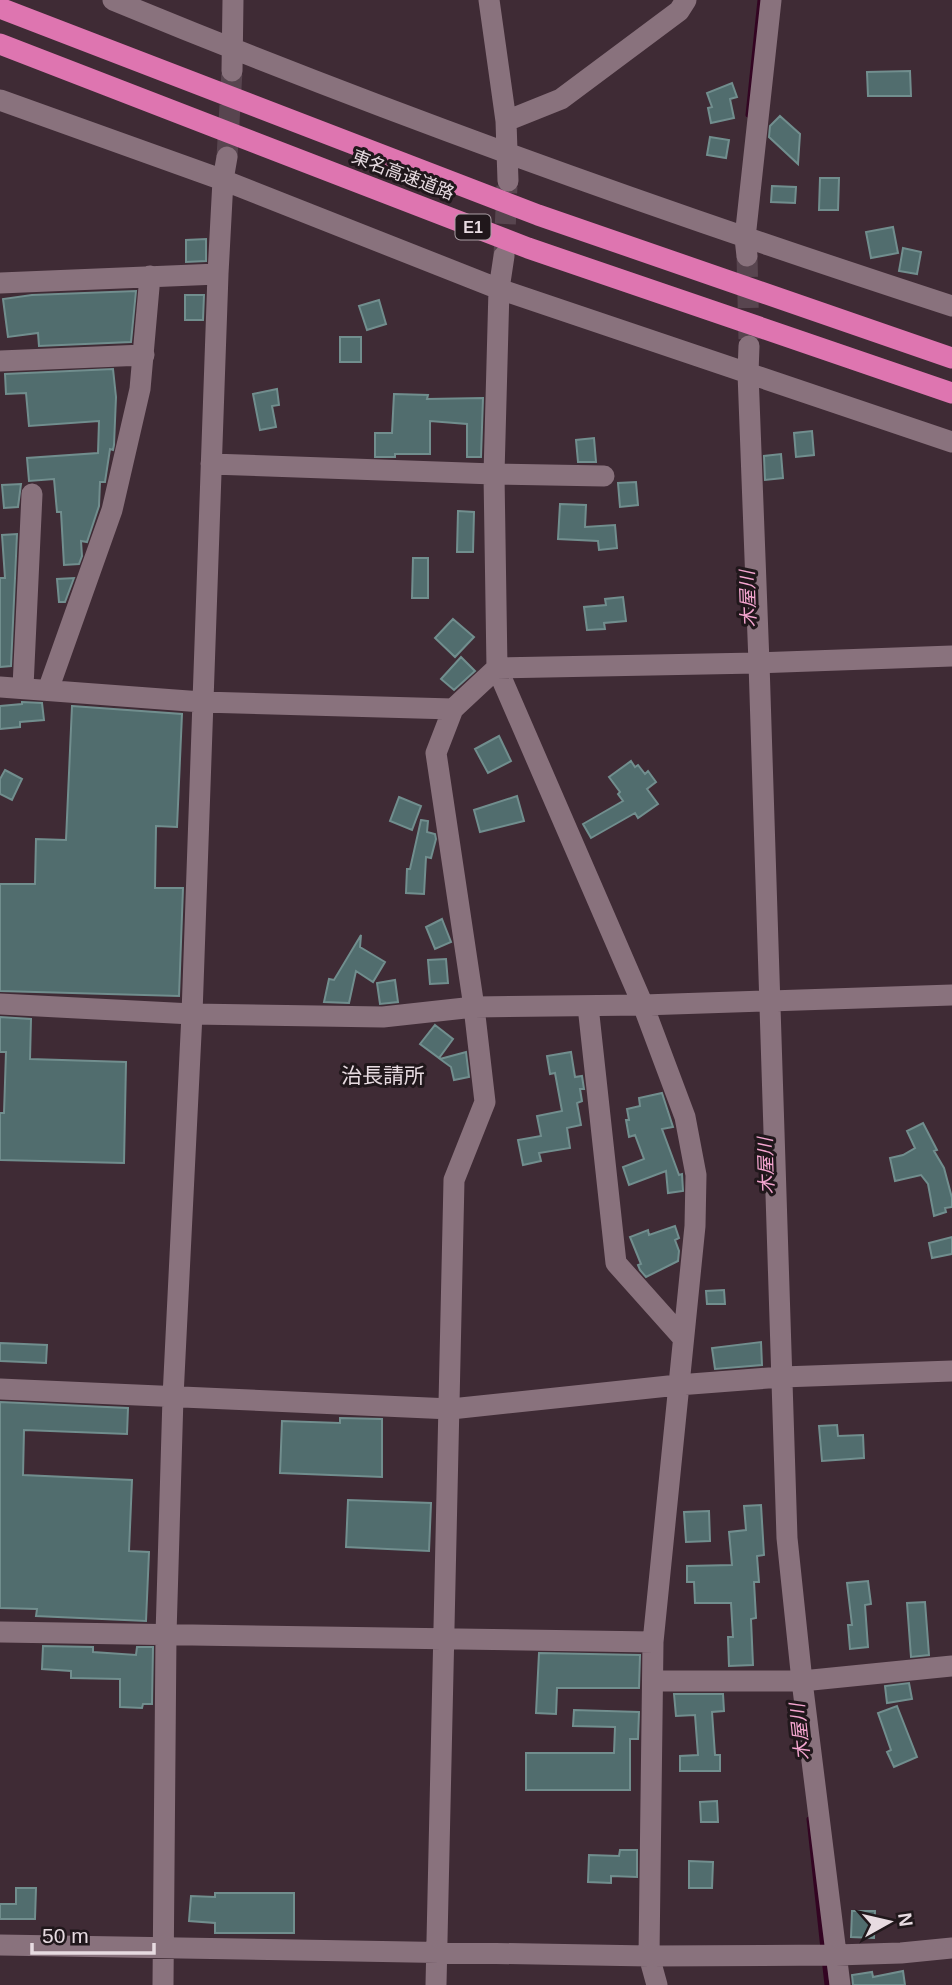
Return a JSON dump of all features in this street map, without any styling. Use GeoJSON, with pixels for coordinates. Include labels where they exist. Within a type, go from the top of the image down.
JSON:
{"type":"FeatureCollection","features":[{"type":"Feature","properties":{"kind":"highway","name":"東名高速道路"},"geometry":{"type":"LineString","coordinates":[[0,8],[538,215],[952,358]]}},
{"type":"Feature","properties":{"kind":"highway","name":"東名高速道路"},"geometry":{"type":"LineString","coordinates":[[0,44],[528,248],[952,393]]}},
{"type":"Feature","properties":{"kind":"street"},"geometry":{"type":"LineString","coordinates":[[113,0],[232,50],[741,241],[952,306]]}},
{"type":"Feature","properties":{"kind":"street"},"geometry":{"type":"LineString","coordinates":[[232,72],[233,0]]}},
{"type":"Feature","properties":{"kind":"street"},"geometry":{"type":"LineString","coordinates":[[489,0],[506,121],[508,181]]}},
{"type":"Feature","properties":{"kind":"street"},"geometry":{"type":"LineString","coordinates":[[506,121],[561,99],[679,11],[686,0]]}},
{"type":"Feature","properties":{"kind":"street"},"geometry":{"type":"LineString","coordinates":[[741,241],[771,0]]}},
{"type":"Feature","properties":{"kind":"street"},"geometry":{"type":"LineString","coordinates":[[0,100],[223,180],[499,289],[952,442]]}},
{"type":"Feature","properties":{"kind":"street"},"geometry":{"type":"LineString","coordinates":[[163,1985],[166,1635],[173,1397],[192,1014],[218,274],[223,180],[227,157]]}},
{"type":"Feature","properties":{"kind":"street"},"geometry":{"type":"LineString","coordinates":[[504,256],[499,289],[494,474],[497,668],[643,1005],[685,1117],[696,1175],[695,1226],[653,1642],[649,1956],[657,1985]]}},
{"type":"Feature","properties":{"kind":"street"},"geometry":{"type":"LineString","coordinates":[[0,283],[218,274]]}},
{"type":"Feature","properties":{"kind":"street"},"geometry":{"type":"LineString","coordinates":[[48,690],[112,510],[140,389],[150,276]]}},
{"type":"Feature","properties":{"kind":"street"},"geometry":{"type":"LineString","coordinates":[[749,346],[741,371],[754,663],[776,1377],[796,1681],[827,1955],[840,1985]]}},
{"type":"Feature","properties":{"kind":"street"},"geometry":{"type":"LineString","coordinates":[[0,361],[144,355]]}},
{"type":"Feature","properties":{"kind":"street"},"geometry":{"type":"LineString","coordinates":[[211,464],[604,476]]}},
{"type":"Feature","properties":{"kind":"street"},"geometry":{"type":"LineString","coordinates":[[23,687],[32,494]]}},
{"type":"Feature","properties":{"kind":"street"},"geometry":{"type":"LineString","coordinates":[[436,1985],[451,1409],[454,1180],[485,1102],[474,1007],[436,753],[453,709],[497,668],[952,656]]}},
{"type":"Feature","properties":{"kind":"street"},"geometry":{"type":"LineString","coordinates":[[0,687],[202,702],[453,709]]}},
{"type":"Feature","properties":{"kind":"street"},"geometry":{"type":"LineString","coordinates":[[0,1004],[192,1014],[383,1017],[474,1007],[765,1002],[952,995]]}},
{"type":"Feature","properties":{"kind":"street"},"geometry":{"type":"LineString","coordinates":[[588,1006],[616,1263],[683,1338]]}},
{"type":"Feature","properties":{"kind":"street"},"geometry":{"type":"LineString","coordinates":[[0,1389],[451,1409],[776,1377],[952,1371]]}},
{"type":"Feature","properties":{"kind":"street"},"geometry":{"type":"LineString","coordinates":[[0,1632],[653,1642]]}},
{"type":"Feature","properties":{"kind":"street"},"geometry":{"type":"LineString","coordinates":[[653,1681],[796,1681],[952,1666]]}},
{"type":"Feature","properties":{"kind":"street"},"geometry":{"type":"LineString","coordinates":[[0,1945],[649,1956],[827,1955],[901,1953],[952,1948]]}},
{"type":"Feature","properties":{"kind":"building"},"geometry":{"type":"Polygon","coordinates":[[[910,71],[911,96],[868,96],[867,72],[910,71]]]}},
{"type":"Feature","properties":{"kind":"building"},"geometry":{"type":"Polygon","coordinates":[[[732,83],[737,97],[730,99],[734,118],[711,123],[708,108],[712,107],[707,93],[732,83]]]}},
{"type":"Feature","properties":{"kind":"building"},"geometry":{"type":"Polygon","coordinates":[[[780,116],[800,134],[798,164],[769,137],[770,126],[780,116]]]}},
{"type":"Feature","properties":{"kind":"building"},"geometry":{"type":"Polygon","coordinates":[[[710,137],[729,140],[726,158],[707,155],[710,137]]]}},
{"type":"Feature","properties":{"kind":"building"},"geometry":{"type":"Polygon","coordinates":[[[820,178],[839,178],[838,210],[819,210],[820,178]]]}},
{"type":"Feature","properties":{"kind":"building"},"geometry":{"type":"Polygon","coordinates":[[[772,186],[796,187],[795,203],[771,202],[772,186]]]}},
{"type":"Feature","properties":{"kind":"building"},"geometry":{"type":"Polygon","coordinates":[[[893,227],[898,253],[871,258],[866,232],[893,227]]]}},
{"type":"Feature","properties":{"kind":"building"},"geometry":{"type":"Polygon","coordinates":[[[206,239],[206,261],[186,262],[186,240],[206,239]]]}},
{"type":"Feature","properties":{"kind":"building"},"geometry":{"type":"Polygon","coordinates":[[[903,248],[921,252],[917,274],[899,271],[903,248]]]}},
{"type":"Feature","properties":{"kind":"building"},"geometry":{"type":"Polygon","coordinates":[[[136,291],[131,342],[39,346],[38,333],[8,337],[3,299],[32,295],[136,291]]]}},
{"type":"Feature","properties":{"kind":"building"},"geometry":{"type":"Polygon","coordinates":[[[185,295],[204,295],[203,320],[185,320],[185,295]]]}},
{"type":"Feature","properties":{"kind":"building"},"geometry":{"type":"Polygon","coordinates":[[[379,300],[386,324],[367,330],[359,306],[379,300]]]}},
{"type":"Feature","properties":{"kind":"building"},"geometry":{"type":"Polygon","coordinates":[[[340,337],[361,337],[361,362],[340,362],[340,337]]]}},
{"type":"Feature","properties":{"kind":"building"},"geometry":{"type":"Polygon","coordinates":[[[113,369],[116,397],[114,445],[113,450],[110,449],[105,482],[100,482],[99,506],[87,542],[81,541],[82,556],[79,564],[64,565],[61,512],[57,512],[54,479],[29,481],[27,458],[98,453],[99,421],[29,426],[26,393],[6,394],[5,374],[113,369]]]}},
{"type":"Feature","properties":{"kind":"building"},"geometry":{"type":"Polygon","coordinates":[[[277,389],[279,405],[272,406],[276,427],[260,430],[253,394],[277,389]]]}},
{"type":"Feature","properties":{"kind":"building"},"geometry":{"type":"Polygon","coordinates":[[[394,394],[428,395],[427,399],[483,398],[481,457],[467,457],[467,424],[430,421],[430,454],[375,457],[375,433],[392,433],[394,394]]]}},
{"type":"Feature","properties":{"kind":"building"},"geometry":{"type":"Polygon","coordinates":[[[812,431],[814,455],[796,457],[794,433],[812,431]]]}},
{"type":"Feature","properties":{"kind":"building"},"geometry":{"type":"Polygon","coordinates":[[[594,438],[596,462],[578,462],[576,440],[594,438]]]}},
{"type":"Feature","properties":{"kind":"building"},"geometry":{"type":"Polygon","coordinates":[[[781,454],[783,478],[765,480],[764,456],[781,454]]]}},
{"type":"Feature","properties":{"kind":"building"},"geometry":{"type":"Polygon","coordinates":[[[636,482],[638,505],[620,507],[618,483],[636,482]]]}},
{"type":"Feature","properties":{"kind":"building"},"geometry":{"type":"Polygon","coordinates":[[[21,484],[18,507],[4,508],[2,485],[21,484]]]}},
{"type":"Feature","properties":{"kind":"building"},"geometry":{"type":"Polygon","coordinates":[[[560,504],[586,505],[585,527],[615,525],[617,548],[599,550],[598,541],[558,539],[560,504]]]}},
{"type":"Feature","properties":{"kind":"building"},"geometry":{"type":"Polygon","coordinates":[[[458,511],[474,512],[473,552],[457,552],[458,511]]]}},
{"type":"Feature","properties":{"kind":"building"},"geometry":{"type":"Polygon","coordinates":[[[17,534],[11,666],[0,667],[0,578],[5,578],[2,535],[17,534]]]}},
{"type":"Feature","properties":{"kind":"building"},"geometry":{"type":"Polygon","coordinates":[[[413,558],[428,558],[428,598],[412,598],[413,558]]]}},
{"type":"Feature","properties":{"kind":"building"},"geometry":{"type":"Polygon","coordinates":[[[74,578],[65,602],[59,602],[57,579],[74,578]]]}},
{"type":"Feature","properties":{"kind":"building"},"geometry":{"type":"Polygon","coordinates":[[[623,597],[626,621],[604,623],[605,629],[587,630],[584,607],[606,605],[605,599],[623,597]]]}},
{"type":"Feature","properties":{"kind":"building"},"geometry":{"type":"Polygon","coordinates":[[[453,619],[474,637],[455,657],[435,638],[453,619]]]}},
{"type":"Feature","properties":{"kind":"building"},"geometry":{"type":"Polygon","coordinates":[[[461,657],[475,671],[454,690],[441,679],[461,657]]]}},
{"type":"Feature","properties":{"kind":"building"},"geometry":{"type":"Polygon","coordinates":[[[22,702],[42,703],[44,720],[20,722],[20,727],[0,729],[0,706],[22,702]]]}},
{"type":"Feature","properties":{"kind":"building"},"geometry":{"type":"Polygon","coordinates":[[[72,706],[182,714],[177,827],[156,826],[155,888],[183,888],[179,996],[0,991],[0,884],[35,884],[36,839],[66,840],[72,706]]]}},
{"type":"Feature","properties":{"kind":"building"},"geometry":{"type":"Polygon","coordinates":[[[499,736],[511,761],[488,773],[475,749],[499,736]]]}},
{"type":"Feature","properties":{"kind":"building"},"geometry":{"type":"Polygon","coordinates":[[[631,761],[645,774],[648,771],[656,782],[647,789],[658,804],[638,818],[635,813],[591,838],[583,824],[623,801],[609,777],[631,761]]]}},
{"type":"Feature","properties":{"kind":"building"},"geometry":{"type":"Polygon","coordinates":[[[5,770],[22,779],[12,800],[0,794],[0,779],[5,770]]]}},
{"type":"Feature","properties":{"kind":"building"},"geometry":{"type":"Polygon","coordinates":[[[517,796],[524,821],[480,832],[474,810],[517,796]]]}},
{"type":"Feature","properties":{"kind":"building"},"geometry":{"type":"Polygon","coordinates":[[[399,797],[421,806],[412,830],[390,821],[399,797]]]}},
{"type":"Feature","properties":{"kind":"building"},"geometry":{"type":"Polygon","coordinates":[[[421,820],[428,821],[427,832],[435,834],[436,839],[431,858],[426,857],[424,894],[406,893],[407,869],[410,869],[421,820]]]}},
{"type":"Feature","properties":{"kind":"building"},"geometry":{"type":"Polygon","coordinates":[[[442,919],[451,942],[435,949],[426,927],[442,919]]]}},
{"type":"Feature","properties":{"kind":"building"},"geometry":{"type":"Polygon","coordinates":[[[361,935],[360,947],[385,962],[373,982],[356,971],[349,1003],[324,1002],[329,979],[334,980],[361,935]]]}},
{"type":"Feature","properties":{"kind":"building"},"geometry":{"type":"Polygon","coordinates":[[[446,959],[448,983],[430,984],[428,960],[446,959]]]}},
{"type":"Feature","properties":{"kind":"building"},"geometry":{"type":"Polygon","coordinates":[[[395,980],[398,1002],[380,1004],[377,983],[395,980]]]}},
{"type":"Feature","properties":{"kind":"building"},"geometry":{"type":"Polygon","coordinates":[[[0,1017],[31,1019],[30,1059],[126,1062],[124,1163],[0,1160],[0,1113],[4,1113],[6,1052],[0,1052],[0,1017]]]}},
{"type":"Feature","properties":{"kind":"building"},"geometry":{"type":"Polygon","coordinates":[[[435,1025],[453,1039],[439,1058],[420,1044],[435,1025]]]}},
{"type":"Feature","properties":{"kind":"building"},"geometry":{"type":"Polygon","coordinates":[[[466,1052],[469,1077],[454,1080],[451,1067],[440,1059],[466,1052]]]}},
{"type":"Feature","properties":{"kind":"building"},"geometry":{"type":"Polygon","coordinates":[[[571,1052],[575,1077],[582,1076],[584,1089],[580,1089],[582,1101],[577,1103],[581,1125],[567,1128],[570,1148],[539,1153],[541,1161],[523,1165],[518,1140],[541,1136],[537,1116],[562,1111],[555,1073],[550,1074],[547,1056],[571,1052]]]}},
{"type":"Feature","properties":{"kind":"building"},"geometry":{"type":"Polygon","coordinates":[[[662,1093],[673,1127],[662,1129],[679,1175],[682,1174],[683,1191],[668,1193],[666,1171],[629,1185],[623,1167],[644,1159],[635,1135],[629,1137],[627,1109],[640,1106],[639,1098],[662,1093]]]}},
{"type":"Feature","properties":{"kind":"building"},"geometry":{"type":"Polygon","coordinates":[[[923,1123],[944,1168],[952,1198],[952,1207],[945,1208],[946,1212],[934,1216],[928,1184],[921,1175],[895,1181],[890,1158],[915,1148],[907,1131],[923,1123]]]}},
{"type":"Feature","properties":{"kind":"building"},"geometry":{"type":"Polygon","coordinates":[[[675,1226],[679,1238],[675,1240],[679,1251],[678,1261],[646,1277],[638,1265],[641,1264],[630,1237],[648,1230],[649,1235],[675,1226]]]}},
{"type":"Feature","properties":{"kind":"building"},"geometry":{"type":"Polygon","coordinates":[[[952,1237],[952,1254],[932,1258],[929,1243],[952,1237]]]}},
{"type":"Feature","properties":{"kind":"building"},"geometry":{"type":"Polygon","coordinates":[[[724,1290],[725,1304],[707,1304],[706,1291],[724,1290]]]}},
{"type":"Feature","properties":{"kind":"building"},"geometry":{"type":"Polygon","coordinates":[[[761,1342],[762,1365],[715,1369],[712,1348],[761,1342]]]}},
{"type":"Feature","properties":{"kind":"building"},"geometry":{"type":"Polygon","coordinates":[[[0,1343],[47,1345],[46,1363],[0,1361],[0,1343]]]}},
{"type":"Feature","properties":{"kind":"building"},"geometry":{"type":"Polygon","coordinates":[[[0,1402],[128,1408],[127,1434],[24,1430],[23,1475],[132,1480],[129,1551],[149,1552],[146,1621],[36,1616],[37,1609],[0,1608],[0,1402]]]}},
{"type":"Feature","properties":{"kind":"building"},"geometry":{"type":"Polygon","coordinates":[[[340,1418],[382,1419],[382,1477],[280,1473],[282,1421],[340,1423],[340,1418]]]}},
{"type":"Feature","properties":{"kind":"building"},"geometry":{"type":"Polygon","coordinates":[[[837,1425],[838,1436],[863,1435],[864,1458],[822,1461],[819,1426],[837,1425]]]}},
{"type":"Feature","properties":{"kind":"building"},"geometry":{"type":"Polygon","coordinates":[[[348,1500],[431,1503],[429,1551],[346,1547],[348,1500]]]}},
{"type":"Feature","properties":{"kind":"building"},"geometry":{"type":"Polygon","coordinates":[[[761,1505],[764,1555],[757,1556],[759,1582],[754,1582],[756,1618],[751,1619],[753,1665],[729,1666],[728,1637],[733,1637],[731,1603],[695,1603],[694,1582],[687,1582],[687,1566],[732,1565],[729,1532],[746,1530],[744,1506],[761,1505]]]}},
{"type":"Feature","properties":{"kind":"building"},"geometry":{"type":"Polygon","coordinates":[[[709,1511],[710,1541],[686,1542],[684,1512],[709,1511]]]}},
{"type":"Feature","properties":{"kind":"building"},"geometry":{"type":"Polygon","coordinates":[[[868,1581],[871,1604],[865,1605],[868,1647],[850,1649],[848,1625],[852,1625],[847,1583],[868,1581]]]}},
{"type":"Feature","properties":{"kind":"building"},"geometry":{"type":"Polygon","coordinates":[[[925,1602],[929,1655],[911,1657],[907,1603],[925,1602]]]}},
{"type":"Feature","properties":{"kind":"building"},"geometry":{"type":"Polygon","coordinates":[[[43,1646],[93,1647],[93,1652],[136,1655],[137,1647],[153,1647],[152,1704],[143,1704],[142,1708],[120,1707],[120,1679],[71,1678],[71,1671],[42,1669],[43,1646]]]}},
{"type":"Feature","properties":{"kind":"building"},"geometry":{"type":"Polygon","coordinates":[[[539,1653],[640,1655],[639,1688],[557,1688],[556,1714],[536,1713],[539,1653]]]}},
{"type":"Feature","properties":{"kind":"building"},"geometry":{"type":"Polygon","coordinates":[[[909,1683],[912,1699],[887,1703],[885,1686],[909,1683]]]}},
{"type":"Feature","properties":{"kind":"building"},"geometry":{"type":"Polygon","coordinates":[[[674,1694],[723,1694],[724,1711],[712,1712],[715,1755],[720,1755],[720,1771],[680,1771],[680,1756],[698,1755],[695,1715],[676,1716],[674,1694]]]}},
{"type":"Feature","properties":{"kind":"building"},"geometry":{"type":"Polygon","coordinates":[[[897,1706],[917,1757],[894,1767],[887,1752],[891,1750],[878,1713],[897,1706]]]}},
{"type":"Feature","properties":{"kind":"building"},"geometry":{"type":"Polygon","coordinates":[[[574,1710],[639,1712],[638,1739],[630,1739],[630,1790],[526,1790],[526,1753],[614,1753],[615,1727],[573,1726],[574,1710]]]}},
{"type":"Feature","properties":{"kind":"building"},"geometry":{"type":"Polygon","coordinates":[[[717,1801],[718,1822],[701,1822],[700,1802],[717,1801]]]}},
{"type":"Feature","properties":{"kind":"building"},"geometry":{"type":"Polygon","coordinates":[[[620,1850],[637,1850],[637,1877],[611,1876],[611,1883],[588,1882],[589,1855],[619,1856],[620,1850]]]}},
{"type":"Feature","properties":{"kind":"building"},"geometry":{"type":"Polygon","coordinates":[[[689,1861],[713,1862],[712,1888],[689,1888],[689,1861]]]}},
{"type":"Feature","properties":{"kind":"building"},"geometry":{"type":"Polygon","coordinates":[[[16,1888],[36,1888],[35,1919],[0,1919],[0,1904],[16,1904],[16,1888]]]}},
{"type":"Feature","properties":{"kind":"building"},"geometry":{"type":"Polygon","coordinates":[[[215,1893],[294,1893],[294,1933],[215,1933],[215,1923],[189,1921],[191,1896],[215,1897],[215,1893]]]}},
{"type":"Feature","properties":{"kind":"building"},"geometry":{"type":"Polygon","coordinates":[[[852,1911],[875,1911],[874,1938],[851,1937],[852,1911]]]}},
{"type":"Feature","properties":{"kind":"building"},"geometry":{"type":"Polygon","coordinates":[[[903,1971],[905,1985],[853,1985],[852,1975],[872,1972],[873,1977],[903,1971]]]}},
{"type":"Feature","properties":{"kind":"waterway","name":"木屋川"},"geometry":{"type":"LineString","coordinates":[[748,115],[760,0]]}},
{"type":"Feature","properties":{"kind":"waterway","name":"木屋川"},"geometry":{"type":"LineString","coordinates":[[809,1819],[823,1949]]}},
{"type":"Feature","properties":{"kind":"waterway","name":"木屋川"},"geometry":{"type":"LineString","coordinates":[[824,1958],[827,1985]]}},
{"type":"Feature","properties":{"kind":"tunnel"},"geometry":{"type":"LineString","coordinates":[[227,157],[232,71]]}},
{"type":"Feature","properties":{"kind":"tunnel"},"geometry":{"type":"LineString","coordinates":[[504,255],[507,186]]}},
{"type":"Feature","properties":{"kind":"tunnel"},"geometry":{"type":"LineString","coordinates":[[747,256],[749,341]]}},
{"type":"Feature","properties":{"kind":"district","name":"治長請所"},"geometry":{"type":"Point","coordinates":[383,1075]}}]}
